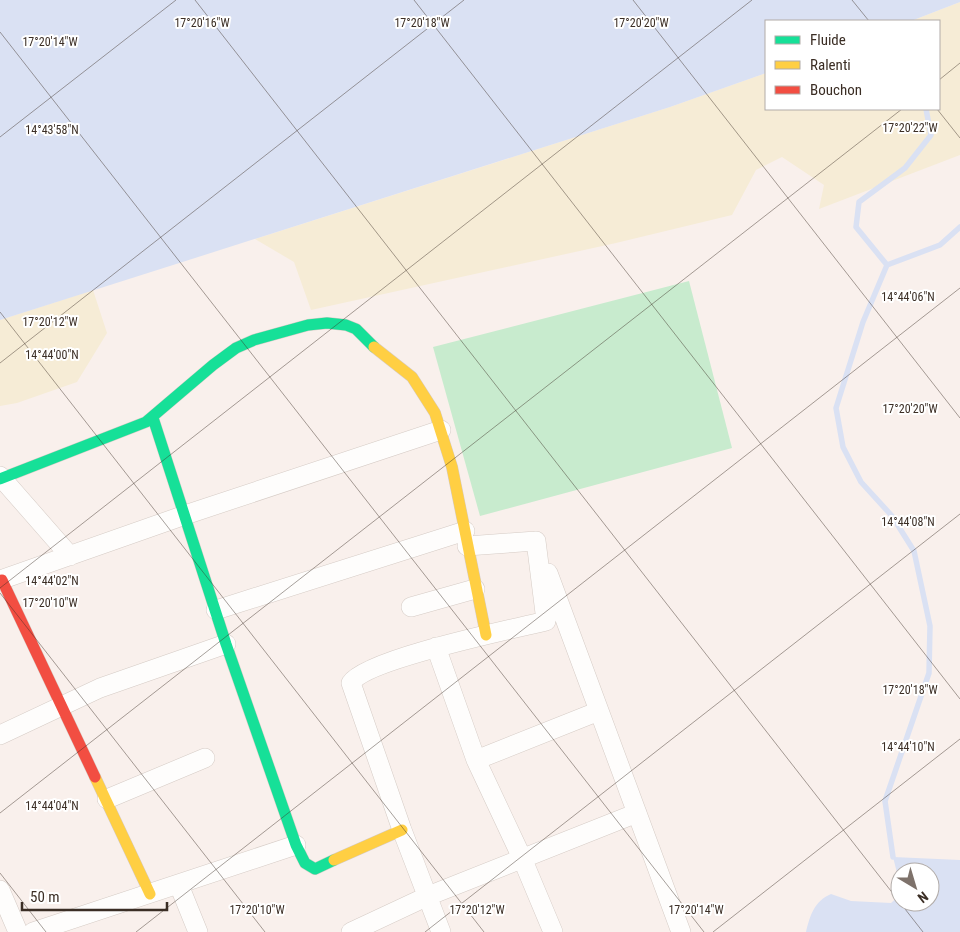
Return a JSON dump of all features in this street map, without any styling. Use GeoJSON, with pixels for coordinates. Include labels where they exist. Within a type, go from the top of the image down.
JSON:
{"type":"FeatureCollection","features":[{"type":"Feature","properties":{"kind":"street"},"geometry":{"type":"LineString","coordinates":[[70,556],[1,478],[135,428],[153,418],[236,348],[254,340],[308,325],[327,323],[356,329],[381,354],[412,377],[435,413],[452,466],[475,589],[486,635]]}},
{"type":"Feature","properties":{"kind":"street"},"geometry":{"type":"LineString","coordinates":[[153,418],[226,644],[296,845],[306,863],[315,869],[402,830]]}},
{"type":"Feature","properties":{"kind":"street"},"geometry":{"type":"LineString","coordinates":[[150,894],[107,799],[60,706],[1,580],[185,515],[441,430]]}},
{"type":"Feature","properties":{"kind":"street"},"geometry":{"type":"LineString","coordinates":[[216,610],[466,538],[536,541]]}},
{"type":"Feature","properties":{"kind":"street"},"geometry":{"type":"LineString","coordinates":[[441,932],[402,830],[351,682],[363,672],[436,647],[546,621],[536,541]]}},
{"type":"Feature","properties":{"kind":"street"},"geometry":{"type":"LineString","coordinates":[[536,541],[681,932]]}},
{"type":"Feature","properties":{"kind":"street"},"geometry":{"type":"LineString","coordinates":[[411,607],[475,589]]}},
{"type":"Feature","properties":{"kind":"street"},"geometry":{"type":"LineString","coordinates":[[0,735],[100,688],[226,644]]}},
{"type":"Feature","properties":{"kind":"street"},"geometry":{"type":"LineString","coordinates":[[436,647],[476,760],[522,858],[552,932]]}},
{"type":"Feature","properties":{"kind":"street"},"geometry":{"type":"LineString","coordinates":[[476,760],[599,711]]}},
{"type":"Feature","properties":{"kind":"street"},"geometry":{"type":"LineString","coordinates":[[107,799],[205,758]]}},
{"type":"Feature","properties":{"kind":"street"},"geometry":{"type":"LineString","coordinates":[[351,932],[428,896],[637,813]]}},
{"type":"Feature","properties":{"kind":"street"},"geometry":{"type":"LineString","coordinates":[[34,932],[296,845]]}},
{"type":"Feature","properties":{"kind":"street"},"geometry":{"type":"LineString","coordinates":[[179,885],[198,932]]}},
{"type":"Feature","properties":{"kind":"street"},"geometry":{"type":"LineString","coordinates":[[0,890],[18,932]]}},
{"type":"Feature","properties":{"kind":"green space"},"geometry":{"type":"Polygon","coordinates":[[[689,281],[732,448],[480,516],[433,347],[689,281]]]}},
{"type":"Feature","properties":{"kind":"sand"},"geometry":{"type":"Polygon","coordinates":[[[960,2],[960,155],[819,209],[824,185],[782,157],[756,170],[732,215],[616,243],[311,310],[294,262],[255,239],[670,107],[765,73],[765,110],[940,110],[940,20],[914,20],[960,2]]]}},
{"type":"Feature","properties":{"kind":"sand"},"geometry":{"type":"Polygon","coordinates":[[[93,290],[107,333],[77,382],[17,403],[0,406],[0,320],[93,290]]]}},
{"type":"Feature","properties":{"kind":"water"},"geometry":{"type":"Polygon","coordinates":[[[0,0],[960,0],[960,2],[914,20],[765,20],[765,73],[670,107],[0,320],[0,0]]]}},
{"type":"Feature","properties":{"kind":"water"},"geometry":{"type":"Polygon","coordinates":[[[893,857],[960,860],[960,932],[806,932],[811,915],[817,905],[831,894],[851,901],[890,903],[890,912],[940,912],[940,862],[894,862],[893,857]]]}},
{"type":"Feature","properties":{"kind":"waterway"},"geometry":{"type":"LineString","coordinates":[[893,857],[885,801],[929,673],[930,626],[914,551],[892,516],[861,482],[843,447],[836,408],[863,322],[887,265],[856,227],[859,202],[905,168],[931,135],[926,110]]}},
{"type":"Feature","properties":{"kind":"waterway"},"geometry":{"type":"LineString","coordinates":[[887,265],[940,245],[960,227]]}},
{"type":"Feature","properties":{"kind":"traffic: fast"},"geometry":{"type":"LineString","coordinates":[[0,479],[146,422],[213,365],[236,348],[254,340],[308,325],[327,323],[346,325],[356,329],[374,347]]}},
{"type":"Feature","properties":{"kind":"traffic: fast"},"geometry":{"type":"LineString","coordinates":[[153,418],[226,644],[296,845],[305,863],[315,869],[334,860]]}},
{"type":"Feature","properties":{"kind":"traffic: slow"},"geometry":{"type":"LineString","coordinates":[[374,347],[412,377],[435,413],[452,467],[486,635]]}},
{"type":"Feature","properties":{"kind":"traffic: slow"},"geometry":{"type":"LineString","coordinates":[[95,777],[150,894]]}},
{"type":"Feature","properties":{"kind":"traffic: slow"},"geometry":{"type":"LineString","coordinates":[[334,860],[402,830]]}},
{"type":"Feature","properties":{"kind":"traffic: jam"},"geometry":{"type":"LineString","coordinates":[[2,580],[95,777]]}}]}
